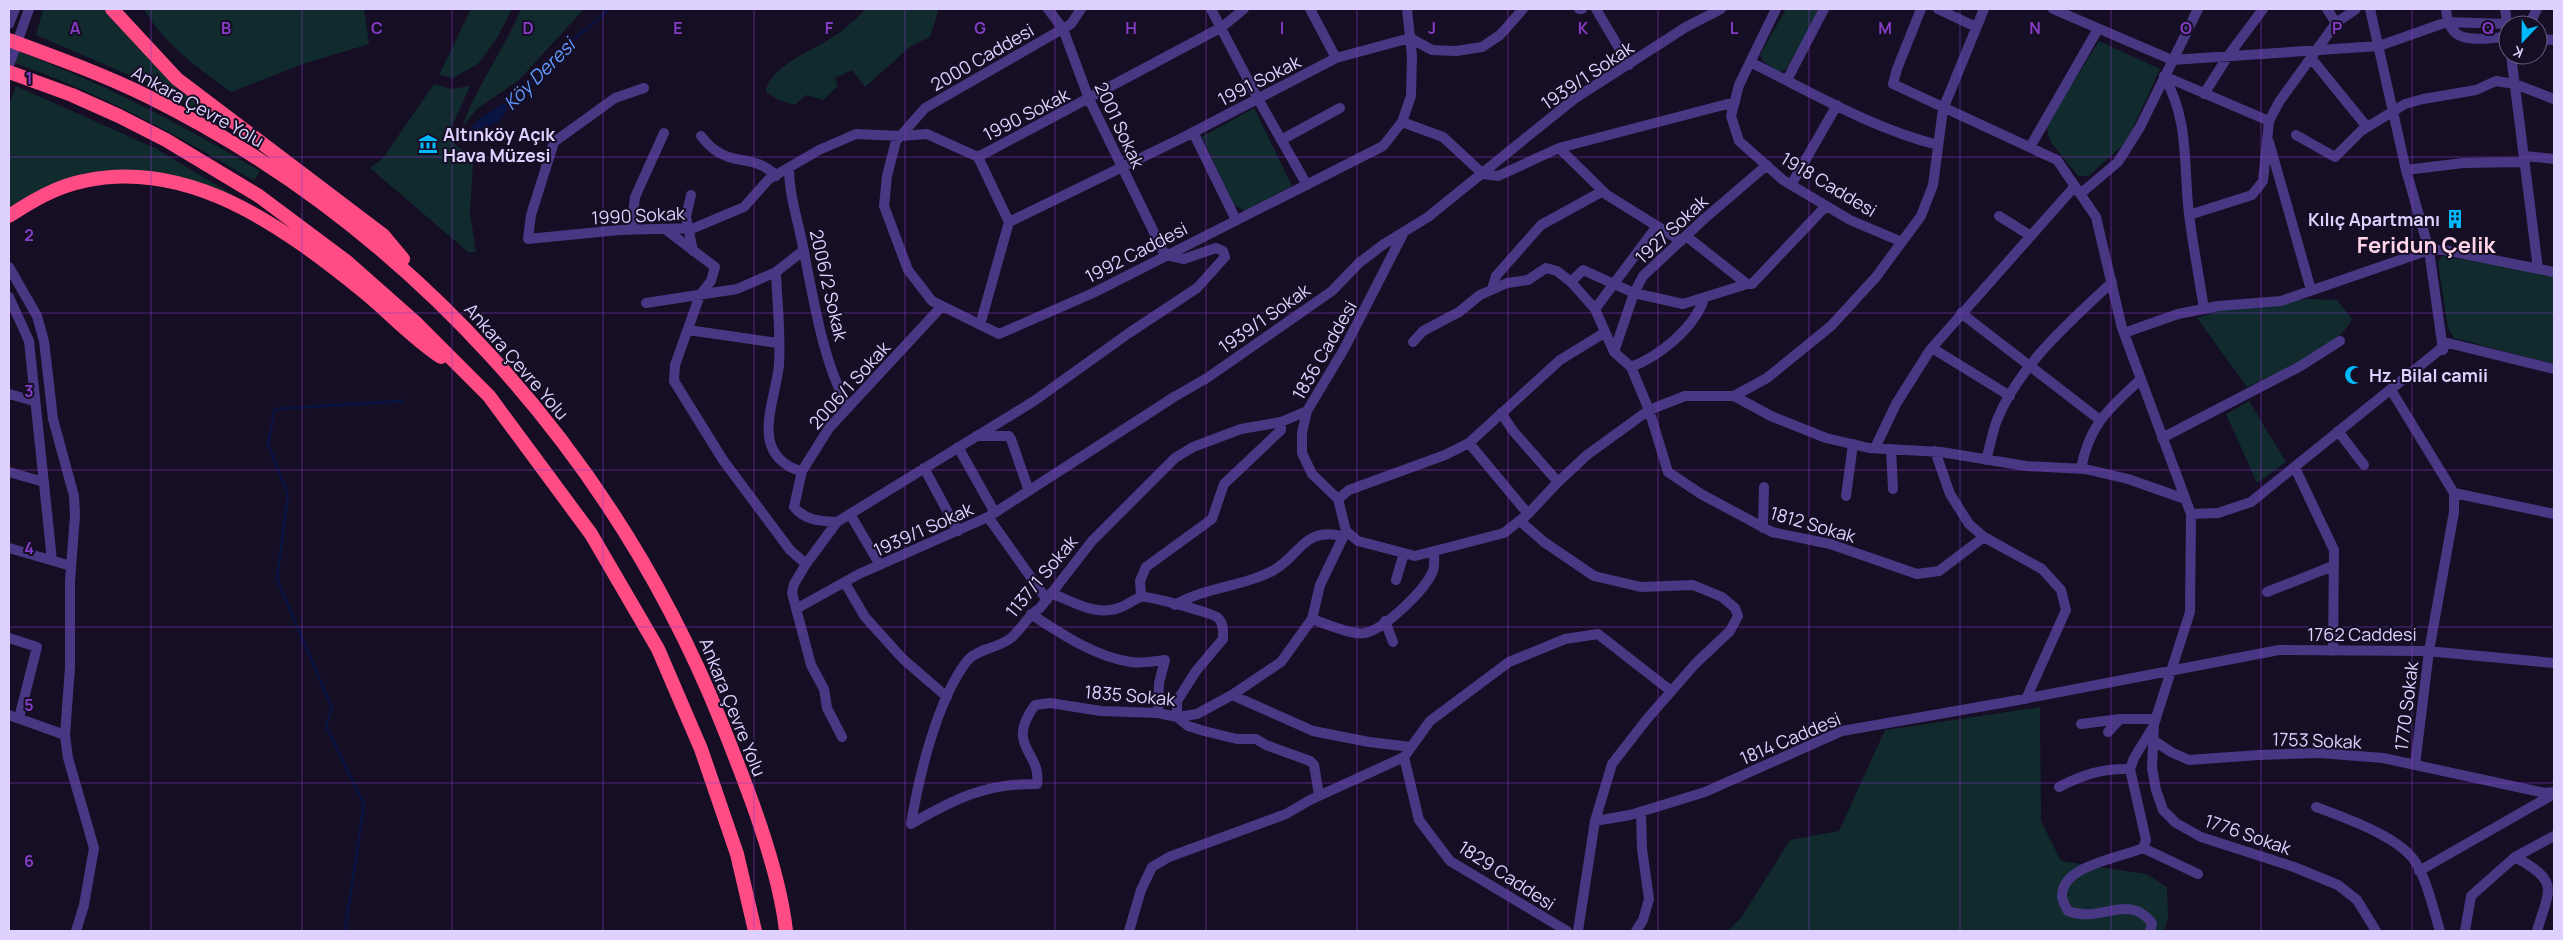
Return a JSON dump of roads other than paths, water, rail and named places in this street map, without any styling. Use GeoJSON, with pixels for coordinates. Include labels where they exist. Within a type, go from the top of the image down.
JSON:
{"type":"FeatureCollection","features":[{"type":"Feature","properties":{"kind":"highway"},"geometry":{"type":"LineString","coordinates":[[112,9],[177,79],[383,234],[424,288]]}},
{"type":"Feature","properties":{"kind":"highway","name":"Ankara Çevre Yolu"},"geometry":{"type":"LineString","coordinates":[[9,40],[80,66],[146,96],[210,130],[325,205],[382,249],[424,288],[483,346],[530,399],[613,512],[683,634],[738,764],[767,852],[784,916],[786,931]]}},
{"type":"Feature","properties":{"kind":"highway"},"geometry":{"type":"LineString","coordinates":[[9,72],[72,95],[120,116],[166,140],[260,196],[346,261],[415,322],[488,396],[512,425],[592,534],[658,649],[701,749],[737,854],[755,931]]}},
{"type":"Feature","properties":{"kind":"highway"},"geometry":{"type":"LineString","coordinates":[[9,216],[46,194],[83,181],[104,178],[153,178],[210,193],[281,230],[365,293],[424,345],[464,373]]}},
{"type":"Feature","properties":{"kind":"street","name":"2001 Sokak"},"geometry":{"type":"LineString","coordinates":[[1048,9],[1063,28],[1088,100],[1165,255]]}},
{"type":"Feature","properties":{"kind":"street","name":"2000 Caddesi"},"geometry":{"type":"LineString","coordinates":[[901,136],[925,108],[1071,24],[1081,9]]}},
{"type":"Feature","properties":{"kind":"street"},"geometry":{"type":"LineString","coordinates":[[1211,9],[1258,99],[1307,185]]}},
{"type":"Feature","properties":{"kind":"street","name":"1990 Sokak"},"geometry":{"type":"LineString","coordinates":[[644,88],[615,98],[554,142],[531,215],[528,239],[631,230],[694,228],[744,207],[769,179],[840,139],[856,134],[901,136],[927,134],[978,157],[1222,27],[1244,9]]}},
{"type":"Feature","properties":{"kind":"street"},"geometry":{"type":"LineString","coordinates":[[1310,9],[1336,58]]}},
{"type":"Feature","properties":{"kind":"street","name":"1992 Caddesi"},"geometry":{"type":"LineString","coordinates":[[901,136],[896,141],[886,176],[884,206],[908,270],[932,301],[999,334],[1093,292],[1383,146],[1402,122],[1411,96],[1410,38],[1407,9]]}},
{"type":"Feature","properties":{"kind":"street"},"geometry":{"type":"LineString","coordinates":[[1410,38],[1432,50],[1482,47],[1500,35],[1521,9]]}},
{"type":"Feature","properties":{"kind":"street"},"geometry":{"type":"LineString","coordinates":[[1596,9],[1629,65]]}},
{"type":"Feature","properties":{"kind":"street","name":"1939/1 Sokak"},"geometry":{"type":"LineString","coordinates":[[796,609],[880,565],[991,515],[1174,397],[1207,378],[1332,290],[1359,263],[1428,217],[1574,99],[1686,27],[1721,9]]}},
{"type":"Feature","properties":{"kind":"street","name":"1918 Caddesi"},"geometry":{"type":"LineString","coordinates":[[1776,9],[1739,85],[1731,116],[1739,141],[1792,185],[1850,220],[1902,242]]}},
{"type":"Feature","properties":{"kind":"street"},"geometry":{"type":"LineString","coordinates":[[1787,80],[1824,9]]}},
{"type":"Feature","properties":{"kind":"street"},"geometry":{"type":"LineString","coordinates":[[1921,9],[1896,69],[1893,84],[1943,109],[2057,160],[2096,217],[2124,333],[2190,514],[2190,612],[2155,722],[2153,740]]}},
{"type":"Feature","properties":{"kind":"street"},"geometry":{"type":"LineString","coordinates":[[1938,9],[1976,27]]}},
{"type":"Feature","properties":{"kind":"street"},"geometry":{"type":"LineString","coordinates":[[1734,396],[1767,378],[1831,326],[1876,277],[1921,216],[1933,185],[1943,109],[1984,9]]}},
{"type":"Feature","properties":{"kind":"street"},"geometry":{"type":"LineString","coordinates":[[2053,9],[2172,60],[2228,56],[2314,54],[2379,46],[2447,22],[2498,26]]}},
{"type":"Feature","properties":{"kind":"street"},"geometry":{"type":"LineString","coordinates":[[1876,448],[1896,404],[1932,348],[1961,313],[2031,236],[2077,190],[2118,162],[2140,127],[2198,9]]}},
{"type":"Feature","properties":{"kind":"street"},"geometry":{"type":"LineString","coordinates":[[2204,94],[2228,56],[2264,9]]}},
{"type":"Feature","properties":{"kind":"street"},"geometry":{"type":"LineString","coordinates":[[2327,9],[2336,23]]}},
{"type":"Feature","properties":{"kind":"street"},"geometry":{"type":"LineString","coordinates":[[2190,215],[2252,196],[2257,191],[2265,174],[2270,121],[2280,102],[2336,23],[2356,9]]}},
{"type":"Feature","properties":{"kind":"street"},"geometry":{"type":"LineString","coordinates":[[2370,9],[2406,170],[2428,250],[2442,350]]}},
{"type":"Feature","properties":{"kind":"street"},"geometry":{"type":"LineString","coordinates":[[2446,9],[2447,22],[2454,34],[2464,38],[2498,37]]}},
{"type":"Feature","properties":{"kind":"street"},"geometry":{"type":"LineString","coordinates":[[9,24],[14,10]]}},
{"type":"Feature","properties":{"kind":"street"},"geometry":{"type":"LineString","coordinates":[[9,65],[28,13]]}},
{"type":"Feature","properties":{"kind":"street"},"geometry":{"type":"LineString","coordinates":[[2030,147],[2098,29]]}},
{"type":"Feature","properties":{"kind":"street","name":"1991 Sokak"},"geometry":{"type":"LineString","coordinates":[[1009,222],[1193,132],[1336,58],[1410,38]]}},
{"type":"Feature","properties":{"kind":"street"},"geometry":{"type":"LineString","coordinates":[[2314,54],[2367,127]]}},
{"type":"Feature","properties":{"kind":"street"},"geometry":{"type":"LineString","coordinates":[[1750,62],[1787,80],[1803,91],[1913,138],[1938,144]]}},
{"type":"Feature","properties":{"kind":"street"},"geometry":{"type":"LineString","coordinates":[[2512,65],[2538,269]]}},
{"type":"Feature","properties":{"kind":"street"},"geometry":{"type":"LineString","coordinates":[[2164,76],[2270,121]]}},
{"type":"Feature","properties":{"kind":"street"},"geometry":{"type":"LineString","coordinates":[[2164,76],[2180,113],[2186,151],[2190,215],[2204,309]]}},
{"type":"Feature","properties":{"kind":"street"},"geometry":{"type":"LineString","coordinates":[[2296,135],[2335,157],[2367,127],[2394,113],[2405,104],[2476,90],[2496,81],[2515,84],[2554,99]]}},
{"type":"Feature","properties":{"kind":"street"},"geometry":{"type":"LineString","coordinates":[[1402,122],[1442,137],[1483,174],[1498,176],[1559,148],[1735,102]]}},
{"type":"Feature","properties":{"kind":"street"},"geometry":{"type":"LineString","coordinates":[[1792,185],[1837,105]]}},
{"type":"Feature","properties":{"kind":"street"},"geometry":{"type":"LineString","coordinates":[[1281,140],[1340,108]]}},
{"type":"Feature","properties":{"kind":"street"},"geometry":{"type":"LineString","coordinates":[[1193,132],[1236,220]]}},
{"type":"Feature","properties":{"kind":"street"},"geometry":{"type":"LineString","coordinates":[[631,230],[635,197],[664,133]]}},
{"type":"Feature","properties":{"kind":"street"},"geometry":{"type":"LineString","coordinates":[[701,136],[716,151],[766,165],[776,176]]}},
{"type":"Feature","properties":{"kind":"street"},"geometry":{"type":"LineString","coordinates":[[2268,136],[2311,290]]}},
{"type":"Feature","properties":{"kind":"street"},"geometry":{"type":"LineString","coordinates":[[1559,148],[1603,192],[1656,226],[1683,238],[1747,284]]}},
{"type":"Feature","properties":{"kind":"street"},"geometry":{"type":"LineString","coordinates":[[978,157],[1009,222],[980,325]]}},
{"type":"Feature","properties":{"kind":"street"},"geometry":{"type":"LineString","coordinates":[[2406,170],[2463,163],[2554,159]]}},
{"type":"Feature","properties":{"kind":"street","name":"1927 Sokak"},"geometry":{"type":"LineString","coordinates":[[1614,352],[1634,293],[1643,276],[1683,238],[1767,165]]}},
{"type":"Feature","properties":{"kind":"street","name":"2006/2 Sokak"},"geometry":{"type":"LineString","coordinates":[[789,168],[789,189],[827,348],[839,392],[849,407]]}},
{"type":"Feature","properties":{"kind":"street"},"geometry":{"type":"LineString","coordinates":[[1492,288],[1496,276],[1541,225],[1603,192]]}},
{"type":"Feature","properties":{"kind":"street"},"geometry":{"type":"LineString","coordinates":[[691,195],[686,217],[693,251]]}},
{"type":"Feature","properties":{"kind":"street"},"geometry":{"type":"LineString","coordinates":[[1570,282],[1583,270],[1634,293],[1683,304],[1704,299],[1754,282],[1826,206]]}},
{"type":"Feature","properties":{"kind":"street"},"geometry":{"type":"LineString","coordinates":[[1999,216],[2031,236]]}},
{"type":"Feature","properties":{"kind":"street"},"geometry":{"type":"LineString","coordinates":[[1595,309],[1656,226]]}},
{"type":"Feature","properties":{"kind":"street"},"geometry":{"type":"LineString","coordinates":[[665,229],[714,267],[711,281],[700,295],[675,366],[674,381],[723,460],[790,550],[806,564]]}},
{"type":"Feature","properties":{"kind":"street","name":"1836 Caddesi"},"geometry":{"type":"LineString","coordinates":[[1338,499],[1312,474],[1302,453],[1302,433],[1307,411],[1344,349],[1404,232]]}},
{"type":"Feature","properties":{"kind":"street"},"geometry":{"type":"LineString","coordinates":[[842,737],[827,708],[824,690],[811,665],[796,609],[792,588],[806,564],[837,522],[1034,401],[1129,333],[1197,288],[1225,257],[1223,251],[1216,248],[1184,259],[1165,255]]}},
{"type":"Feature","properties":{"kind":"street"},"geometry":{"type":"LineString","coordinates":[[646,303],[737,289],[776,272],[804,250]]}},
{"type":"Feature","properties":{"kind":"street"},"geometry":{"type":"LineString","coordinates":[[2124,333],[2178,314],[2204,309],[2281,301],[2428,250],[2444,250],[2554,272]]}},
{"type":"Feature","properties":{"kind":"street"},"geometry":{"type":"LineString","coordinates":[[9,267],[37,316],[44,341],[53,419],[74,496],[75,535],[71,566],[70,667],[65,735],[68,758],[94,848],[84,905],[76,931]]}},
{"type":"Feature","properties":{"kind":"street"},"geometry":{"type":"LineString","coordinates":[[1413,342],[1423,331],[1459,312],[1480,294],[1492,288],[1507,283],[1528,280],[1546,268],[1557,271],[1595,309],[1614,352],[1631,367],[1649,410]]}},
{"type":"Feature","properties":{"kind":"street"},"geometry":{"type":"LineString","coordinates":[[776,272],[779,365],[769,433],[771,446],[780,459],[793,470],[802,472]]}},
{"type":"Feature","properties":{"kind":"street"},"geometry":{"type":"LineString","coordinates":[[1986,460],[1998,420],[2010,396],[2030,366],[2049,343],[2112,282]]}},
{"type":"Feature","properties":{"kind":"street"},"geometry":{"type":"LineString","coordinates":[[9,297],[29,341],[52,560]]}},
{"type":"Feature","properties":{"kind":"street"},"geometry":{"type":"LineString","coordinates":[[1631,367],[1646,361],[1691,323],[1698,316],[1704,299]]}},
{"type":"Feature","properties":{"kind":"street","name":"2006/1 Sokak"},"geometry":{"type":"LineString","coordinates":[[837,522],[812,520],[800,514],[794,507],[802,472],[829,428],[942,306]]}},
{"type":"Feature","properties":{"kind":"street"},"geometry":{"type":"LineString","coordinates":[[1961,313],[2100,420]]}},
{"type":"Feature","properties":{"kind":"street"},"geometry":{"type":"LineString","coordinates":[[688,330],[778,343]]}},
{"type":"Feature","properties":{"kind":"street"},"geometry":{"type":"LineString","coordinates":[[1344,533],[1338,499],[1349,490],[1445,455],[1468,443],[1501,414],[1513,400],[1560,360],[1604,333]]}},
{"type":"Feature","properties":{"kind":"street"},"geometry":{"type":"LineString","coordinates":[[2162,438],[2299,367],[2340,341]]}},
{"type":"Feature","properties":{"kind":"street"},"geometry":{"type":"LineString","coordinates":[[2190,514],[2218,513],[2252,502],[2338,431],[2442,350],[2448,343],[2554,369]]}},
{"type":"Feature","properties":{"kind":"street"},"geometry":{"type":"LineString","coordinates":[[1932,348],[2010,396]]}},
{"type":"Feature","properties":{"kind":"street"},"geometry":{"type":"LineString","coordinates":[[2080,468],[2085,446],[2100,420],[2141,379]]}},
{"type":"Feature","properties":{"kind":"street"},"geometry":{"type":"LineString","coordinates":[[2391,390],[2454,493],[2554,514]]}},
{"type":"Feature","properties":{"kind":"street"},"geometry":{"type":"LineString","coordinates":[[9,394],[34,401]]}},
{"type":"Feature","properties":{"kind":"street"},"geometry":{"type":"LineString","coordinates":[[1175,604],[1187,598],[1258,578],[1286,563],[1307,539],[1320,534],[1344,533],[1358,541],[1415,556],[1504,533],[1528,514],[1558,482],[1588,456],[1649,410],[1685,396],[1734,396],[1771,416],[1826,438],[1853,444],[1876,448],[1935,451],[2026,466],[2080,468],[2128,479],[2185,499]]}},
{"type":"Feature","properties":{"kind":"street","name":"1812 Sokak"},"geometry":{"type":"LineString","coordinates":[[1649,410],[1668,472],[1700,494],[1772,532],[1830,544],[1917,574],[1939,571],[1984,538]]}},
{"type":"Feature","properties":{"kind":"street","name":"1137/1 Sokak"},"geometry":{"type":"LineString","coordinates":[[911,824],[920,773],[948,696],[968,660],[1011,639],[1031,614],[1040,608],[1092,541],[1175,458],[1193,447],[1240,430],[1281,422],[1307,411]]}},
{"type":"Feature","properties":{"kind":"street"},"geometry":{"type":"LineString","coordinates":[[1501,414],[1514,432],[1558,482]]}},
{"type":"Feature","properties":{"kind":"street"},"geometry":{"type":"LineString","coordinates":[[1141,596],[1140,581],[1146,567],[1212,519],[1224,484],[1281,430],[1281,422]]}},
{"type":"Feature","properties":{"kind":"street"},"geometry":{"type":"LineString","coordinates":[[2338,431],[2364,465]]}},
{"type":"Feature","properties":{"kind":"street"},"geometry":{"type":"LineString","coordinates":[[976,436],[1009,436],[1011,438],[1029,491]]}},
{"type":"Feature","properties":{"kind":"street"},"geometry":{"type":"LineString","coordinates":[[1468,443],[1528,514]]}},
{"type":"Feature","properties":{"kind":"street"},"geometry":{"type":"LineString","coordinates":[[1846,496],[1853,444]]}},
{"type":"Feature","properties":{"kind":"street"},"geometry":{"type":"LineString","coordinates":[[958,447],[991,515],[1049,596],[1091,609],[1110,610],[1129,605],[1141,596],[1156,597],[1216,616],[1223,624],[1223,639],[1196,671],[1177,701],[1176,717],[1188,726],[1237,739],[1256,739],[1266,745],[1310,761],[1314,765],[1319,795]]}},
{"type":"Feature","properties":{"kind":"street"},"geometry":{"type":"LineString","coordinates":[[1891,449],[1893,489]]}},
{"type":"Feature","properties":{"kind":"street"},"geometry":{"type":"LineString","coordinates":[[1935,451],[1950,494],[1969,524],[1984,538],[2042,570],[2061,590],[2066,610],[2026,699]]}},
{"type":"Feature","properties":{"kind":"street"},"geometry":{"type":"LineString","coordinates":[[924,468],[958,531]]}},
{"type":"Feature","properties":{"kind":"street"},"geometry":{"type":"LineString","coordinates":[[2295,468],[2334,550],[2333,651]]}},
{"type":"Feature","properties":{"kind":"street"},"geometry":{"type":"LineString","coordinates":[[9,472],[44,482]]}},
{"type":"Feature","properties":{"kind":"street"},"geometry":{"type":"LineString","coordinates":[[1764,486],[1764,528]]}},
{"type":"Feature","properties":{"kind":"street","name":"1770 Sokak"},"geometry":{"type":"LineString","coordinates":[[2415,765],[2430,651],[2454,512],[2454,493]]}},
{"type":"Feature","properties":{"kind":"street"},"geometry":{"type":"LineString","coordinates":[[850,514],[880,565]]}},
{"type":"Feature","properties":{"kind":"street"},"geometry":{"type":"LineString","coordinates":[[1520,521],[1544,542],[1594,576],[1641,587],[1693,585],[1722,597],[1735,608],[1738,616],[1730,631],[1696,663],[1671,691],[1612,764],[1595,821],[1578,931]]}},
{"type":"Feature","properties":{"kind":"street","name":"1835 Sokak"},"geometry":{"type":"LineString","coordinates":[[911,824],[946,804],[977,790],[1017,784],[1037,784],[1039,772],[1023,739],[1024,719],[1035,705],[1050,702],[1101,711],[1158,713],[1176,717],[1197,714],[1232,695],[1281,662],[1312,619],[1320,585],[1344,533]]}},
{"type":"Feature","properties":{"kind":"street"},"geometry":{"type":"LineString","coordinates":[[9,548],[71,566]]}},
{"type":"Feature","properties":{"kind":"street"},"geometry":{"type":"LineString","coordinates":[[1312,619],[1354,632],[1365,633],[1398,613],[1423,588],[1434,569],[1434,551]]}},
{"type":"Feature","properties":{"kind":"street"},"geometry":{"type":"LineString","coordinates":[[1396,580],[1404,553]]}},
{"type":"Feature","properties":{"kind":"street"},"geometry":{"type":"LineString","coordinates":[[2267,592],[2334,566]]}},
{"type":"Feature","properties":{"kind":"street"},"geometry":{"type":"LineString","coordinates":[[845,582],[865,617],[903,659],[948,696]]}},
{"type":"Feature","properties":{"kind":"street"},"geometry":{"type":"LineString","coordinates":[[1031,614],[1060,633],[1110,657],[1132,663],[1165,660],[1159,683],[1158,713]]}},
{"type":"Feature","properties":{"kind":"street"},"geometry":{"type":"LineString","coordinates":[[1385,621],[1393,642]]}},
{"type":"Feature","properties":{"kind":"street"},"geometry":{"type":"LineString","coordinates":[[1129,931],[1141,890],[1152,867],[1169,857],[1286,814],[1319,795],[1404,757],[1430,721],[1509,662],[1565,639],[1598,634],[1622,650],[1671,691]]}},
{"type":"Feature","properties":{"kind":"street"},"geometry":{"type":"LineString","coordinates":[[9,638],[37,647],[14,717],[65,735]]}},
{"type":"Feature","properties":{"kind":"street","name":"1762 Caddesi"},"geometry":{"type":"LineString","coordinates":[[2171,670],[2279,650],[2430,651],[2554,663]]}},
{"type":"Feature","properties":{"kind":"street","name":"1814 Caddesi"},"geometry":{"type":"LineString","coordinates":[[1595,821],[1641,812],[1705,792],[1842,731],[2026,699],[2171,670]]}},
{"type":"Feature","properties":{"kind":"street"},"geometry":{"type":"LineString","coordinates":[[1232,695],[1313,731],[1369,742],[1411,747]]}},
{"type":"Feature","properties":{"kind":"street"},"geometry":{"type":"LineString","coordinates":[[2081,724],[2120,719],[2155,722]]}},
{"type":"Feature","properties":{"kind":"street"},"geometry":{"type":"LineString","coordinates":[[2108,732],[2120,719]]}},
{"type":"Feature","properties":{"kind":"street"},"geometry":{"type":"LineString","coordinates":[[2143,848],[2146,840],[2130,769],[2134,758],[2155,722]]}},
{"type":"Feature","properties":{"kind":"street","name":"1753 Sokak"},"geometry":{"type":"LineString","coordinates":[[2153,740],[2171,752],[2189,760],[2259,755],[2319,754],[2383,758],[2545,793],[2554,793]]}},
{"type":"Feature","properties":{"kind":"street","name":"1776 Sokak"},"geometry":{"type":"LineString","coordinates":[[2153,740],[2152,768],[2156,790],[2163,810],[2176,823],[2201,837],[2294,867],[2338,885],[2357,900],[2376,931]]}},
{"type":"Feature","properties":{"kind":"street","name":"1829 Caddesi"},"geometry":{"type":"LineString","coordinates":[[1404,757],[1419,820],[1450,861],[1567,931]]}},
{"type":"Feature","properties":{"kind":"street"},"geometry":{"type":"LineString","coordinates":[[2059,787],[2082,775],[2111,769],[2130,769]]}},
{"type":"Feature","properties":{"kind":"street"},"geometry":{"type":"LineString","coordinates":[[2420,871],[2554,793]]}},
{"type":"Feature","properties":{"kind":"street"},"geometry":{"type":"LineString","coordinates":[[2316,808],[2368,826],[2415,861],[2440,931]]}},
{"type":"Feature","properties":{"kind":"street"},"geometry":{"type":"LineString","coordinates":[[1636,931],[1643,920],[1649,899],[1642,849],[1641,812]]}},
{"type":"Feature","properties":{"kind":"street"},"geometry":{"type":"LineString","coordinates":[[2465,931],[2471,896],[2515,857],[2554,836]]}},
{"type":"Feature","properties":{"kind":"street"},"geometry":{"type":"LineString","coordinates":[[2150,931],[2152,923],[2144,912],[2132,908],[2079,915],[2068,911],[2062,897],[2064,886],[2072,874],[2143,848],[2198,874]]}},
{"type":"Feature","properties":{"kind":"street"},"geometry":{"type":"LineString","coordinates":[[2515,857],[2532,866],[2544,877],[2550,888],[2538,931]]}},
{"type":"Feature","properties":{"kind":"waterway","name":"Köy Deresi"},"geometry":{"type":"LineString","coordinates":[[503,107],[539,77],[563,48],[603,15],[607,9]]}},
{"type":"Feature","properties":{"kind":"waterway"},"geometry":{"type":"LineString","coordinates":[[345,931],[364,804],[326,726],[332,708],[277,579],[288,495],[268,444],[275,409],[402,401]]}},
{"type":"Feature","properties":{"kind":"place","name":"Altınköy Açık Hava Müzesi"},"geometry":{"type":"Point","coordinates":[428,144]}},
{"type":"Feature","properties":{"kind":"place","name":"Kılıç Apartmanı"},"geometry":{"type":"Point","coordinates":[2455,219]}},
{"type":"Feature","properties":{"kind":"place","name":"Hz. Bilal camii"},"geometry":{"type":"Point","coordinates":[2354,375]}},
{"type":"Feature","properties":{"kind":"district","name":"Feridun Çelik"},"geometry":{"type":"Point","coordinates":[2426,245]}}]}
